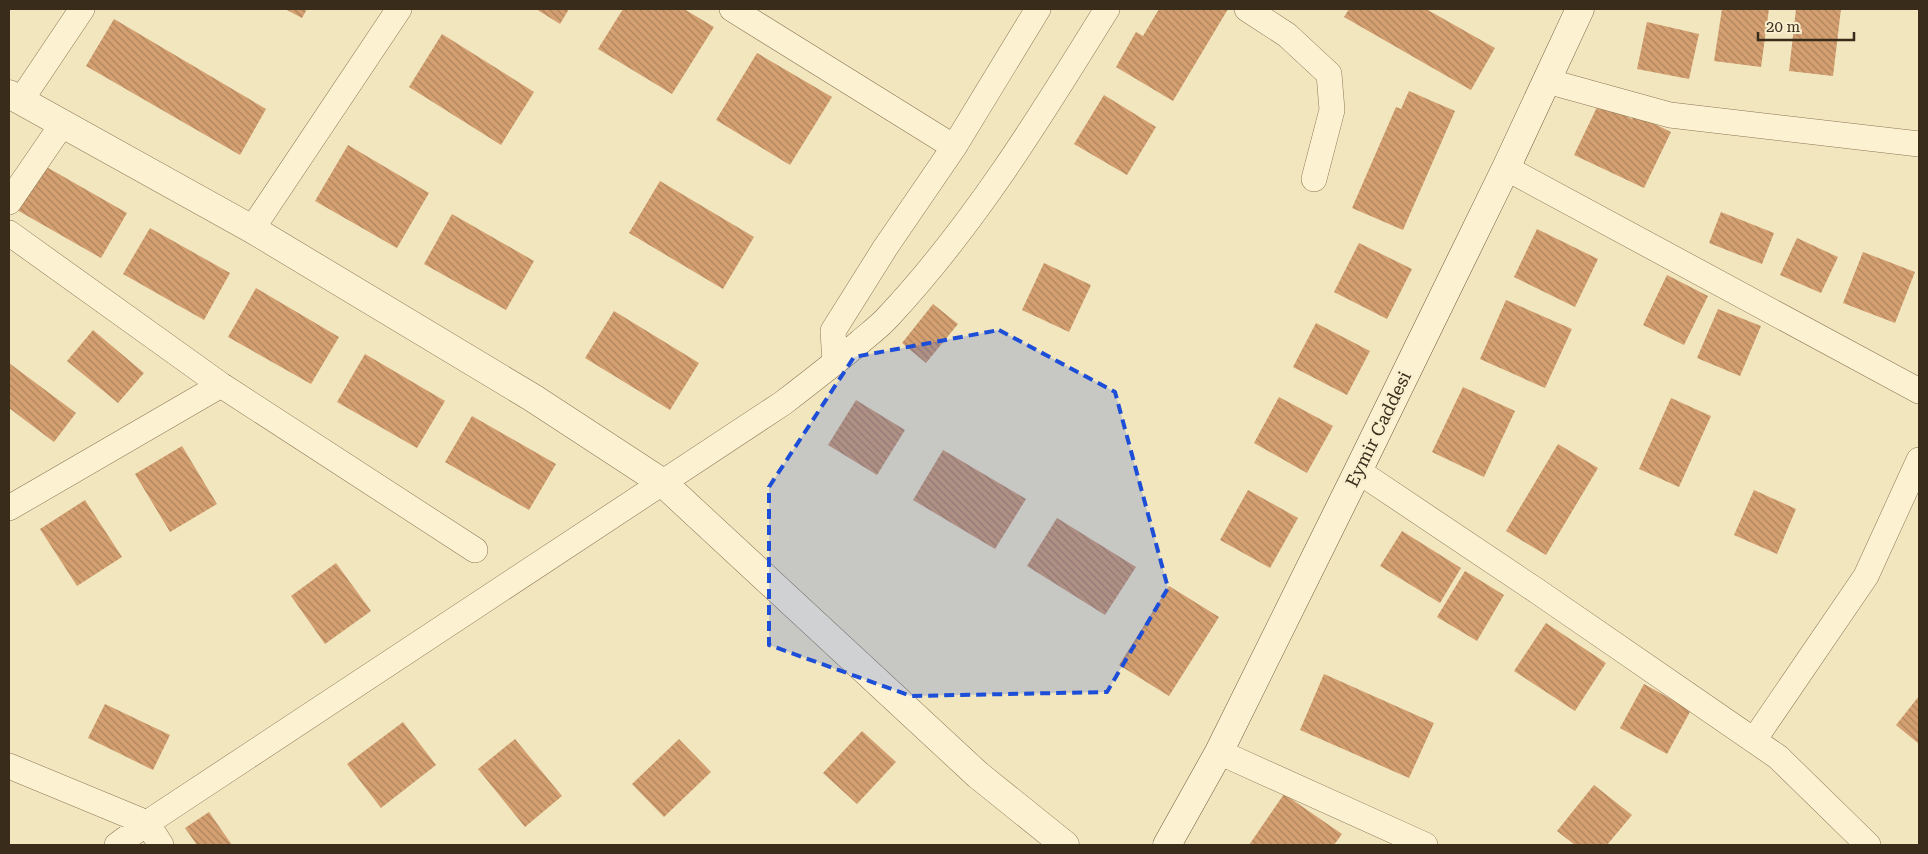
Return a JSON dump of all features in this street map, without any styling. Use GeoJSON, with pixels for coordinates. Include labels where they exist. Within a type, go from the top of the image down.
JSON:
{"type":"FeatureCollection","features":[{"type":"Feature","properties":{"kind":"street"},"geometry":{"type":"LineString","coordinates":[[82,9],[15,97],[252,229],[533,398],[663,484],[978,775],[1065,845]]}},
{"type":"Feature","properties":{"kind":"street"},"geometry":{"type":"LineString","coordinates":[[252,229],[399,9]]}},
{"type":"Feature","properties":{"kind":"street"},"geometry":{"type":"LineString","coordinates":[[732,9],[954,147]]}},
{"type":"Feature","properties":{"kind":"street"},"geometry":{"type":"LineString","coordinates":[[835,363],[833,331],[885,248],[954,147],[1038,9]]}},
{"type":"Feature","properties":{"kind":"street"},"geometry":{"type":"LineString","coordinates":[[117,845],[147,823],[783,404],[835,363],[887,318],[950,244],[1005,167],[1107,9]]}},
{"type":"Feature","properties":{"kind":"street"},"geometry":{"type":"LineString","coordinates":[[1247,9],[1288,35],[1329,74],[1332,110],[1314,180]]}},
{"type":"Feature","properties":{"kind":"street","name":"Eymir Caddesi"},"geometry":{"type":"LineString","coordinates":[[1167,845],[1219,752],[1358,471],[1506,168],[1580,9]]}},
{"type":"Feature","properties":{"kind":"street"},"geometry":{"type":"LineString","coordinates":[[1547,81],[1670,115],[1919,144]]}},
{"type":"Feature","properties":{"kind":"street"},"geometry":{"type":"LineString","coordinates":[[9,202],[63,123]]}},
{"type":"Feature","properties":{"kind":"street"},"geometry":{"type":"LineString","coordinates":[[1506,168],[1919,392]]}},
{"type":"Feature","properties":{"kind":"street"},"geometry":{"type":"LineString","coordinates":[[9,233],[221,385],[475,550]]}},
{"type":"Feature","properties":{"kind":"street"},"geometry":{"type":"LineString","coordinates":[[9,508],[221,385]]}},
{"type":"Feature","properties":{"kind":"street"},"geometry":{"type":"LineString","coordinates":[[1754,740],[1866,576],[1919,460]]}},
{"type":"Feature","properties":{"kind":"street"},"geometry":{"type":"LineString","coordinates":[[1358,471],[1538,591],[1778,757],[1868,845]]}},
{"type":"Feature","properties":{"kind":"street"},"geometry":{"type":"LineString","coordinates":[[1219,752],[1425,845]]}},
{"type":"Feature","properties":{"kind":"street"},"geometry":{"type":"LineString","coordinates":[[9,766],[147,823],[161,845]]}},
{"type":"Feature","properties":{"kind":"highlighted area"},"geometry":{"type":"Polygon","coordinates":[[[999,330],[1115,392],[1168,588],[1107,692],[911,696],[769,645],[769,487],[854,357],[999,330]]]}},
{"type":"Feature","properties":{"kind":"building"},"geometry":{"type":"Polygon","coordinates":[[[285,9],[307,9],[302,18],[285,9]]]}},
{"type":"Feature","properties":{"kind":"building"},"geometry":{"type":"Polygon","coordinates":[[[536,9],[569,9],[560,24],[536,9]]]}},
{"type":"Feature","properties":{"kind":"building"},"geometry":{"type":"Polygon","coordinates":[[[623,9],[684,9],[714,27],[672,94],[598,49],[623,9]]]}},
{"type":"Feature","properties":{"kind":"building"},"geometry":{"type":"Polygon","coordinates":[[[1159,9],[1228,9],[1173,101],[1116,67],[1136,32],[1143,36],[1159,9]]]}},
{"type":"Feature","properties":{"kind":"building"},"geometry":{"type":"Polygon","coordinates":[[[1349,9],[1426,9],[1495,48],[1471,90],[1344,17],[1349,9]]]}},
{"type":"Feature","properties":{"kind":"building"},"geometry":{"type":"Polygon","coordinates":[[[1722,9],[1769,9],[1761,67],[1714,61],[1722,9]]]}},
{"type":"Feature","properties":{"kind":"building"},"geometry":{"type":"Polygon","coordinates":[[[1796,9],[1841,9],[1833,76],[1789,71],[1796,9]]]}},
{"type":"Feature","properties":{"kind":"building"},"geometry":{"type":"Polygon","coordinates":[[[114,19],[266,109],[240,155],[86,66],[114,19]]]}},
{"type":"Feature","properties":{"kind":"building"},"geometry":{"type":"Polygon","coordinates":[[[1647,22],[1699,34],[1689,79],[1637,69],[1647,22]]]}},
{"type":"Feature","properties":{"kind":"building"},"geometry":{"type":"Polygon","coordinates":[[[442,34],[534,92],[501,145],[409,87],[442,34]]]}},
{"type":"Feature","properties":{"kind":"building"},"geometry":{"type":"Polygon","coordinates":[[[757,53],[832,97],[790,165],[716,120],[757,53]]]}},
{"type":"Feature","properties":{"kind":"building"},"geometry":{"type":"Polygon","coordinates":[[[1409,91],[1455,111],[1403,230],[1352,208],[1396,107],[1401,109],[1409,91]]]}},
{"type":"Feature","properties":{"kind":"building"},"geometry":{"type":"Polygon","coordinates":[[[1104,95],[1156,127],[1127,175],[1074,144],[1104,95]]]}},
{"type":"Feature","properties":{"kind":"building"},"geometry":{"type":"Polygon","coordinates":[[[1599,103],[1632,119],[1634,114],[1671,132],[1644,188],[1574,155],[1599,103]]]}},
{"type":"Feature","properties":{"kind":"building"},"geometry":{"type":"Polygon","coordinates":[[[348,145],[429,193],[397,248],[315,201],[348,145]]]}},
{"type":"Feature","properties":{"kind":"building"},"geometry":{"type":"Polygon","coordinates":[[[43,165],[127,213],[101,258],[17,210],[43,165]]]}},
{"type":"Feature","properties":{"kind":"building"},"geometry":{"type":"Polygon","coordinates":[[[660,181],[754,237],[723,289],[629,233],[660,181]]]}},
{"type":"Feature","properties":{"kind":"building"},"geometry":{"type":"Polygon","coordinates":[[[1721,212],[1774,233],[1762,264],[1709,243],[1721,212]]]}},
{"type":"Feature","properties":{"kind":"building"},"geometry":{"type":"Polygon","coordinates":[[[452,214],[534,261],[506,310],[424,264],[452,214]]]}},
{"type":"Feature","properties":{"kind":"building"},"geometry":{"type":"Polygon","coordinates":[[[150,228],[230,273],[204,320],[123,274],[150,228]]]}},
{"type":"Feature","properties":{"kind":"building"},"geometry":{"type":"Polygon","coordinates":[[[1537,229],[1598,259],[1575,307],[1514,277],[1537,229]]]}},
{"type":"Feature","properties":{"kind":"building"},"geometry":{"type":"Polygon","coordinates":[[[1797,238],[1838,257],[1821,293],[1780,275],[1797,238]]]}},
{"type":"Feature","properties":{"kind":"building"},"geometry":{"type":"Polygon","coordinates":[[[1359,243],[1412,269],[1387,319],[1334,292],[1359,243]]]}},
{"type":"Feature","properties":{"kind":"building"},"geometry":{"type":"Polygon","coordinates":[[[1863,252],[1915,272],[1895,323],[1843,303],[1863,252]]]}},
{"type":"Feature","properties":{"kind":"building"},"geometry":{"type":"Polygon","coordinates":[[[1044,263],[1091,285],[1069,332],[1022,310],[1044,263]]]}},
{"type":"Feature","properties":{"kind":"building"},"geometry":{"type":"Polygon","coordinates":[[[1667,275],[1708,296],[1684,345],[1643,325],[1667,275]]]}},
{"type":"Feature","properties":{"kind":"building"},"geometry":{"type":"Polygon","coordinates":[[[256,288],[339,337],[311,384],[228,337],[256,288]]]}},
{"type":"Feature","properties":{"kind":"building"},"geometry":{"type":"Polygon","coordinates":[[[1506,300],[1572,329],[1545,388],[1480,359],[1506,300]]]}},
{"type":"Feature","properties":{"kind":"building"},"geometry":{"type":"Polygon","coordinates":[[[933,304],[958,324],[926,363],[902,343],[933,304]]]}},
{"type":"Feature","properties":{"kind":"building"},"geometry":{"type":"Polygon","coordinates":[[[1718,309],[1761,326],[1740,376],[1697,358],[1718,309]]]}},
{"type":"Feature","properties":{"kind":"building"},"geometry":{"type":"Polygon","coordinates":[[[614,311],[699,363],[670,410],[585,358],[614,311]]]}},
{"type":"Feature","properties":{"kind":"building"},"geometry":{"type":"Polygon","coordinates":[[[1316,323],[1370,351],[1347,395],[1293,367],[1316,323]]]}},
{"type":"Feature","properties":{"kind":"building"},"geometry":{"type":"Polygon","coordinates":[[[93,330],[144,373],[118,403],[67,361],[93,330]]]}},
{"type":"Feature","properties":{"kind":"building"},"geometry":{"type":"Polygon","coordinates":[[[365,354],[445,401],[417,448],[337,402],[365,354]]]}},
{"type":"Feature","properties":{"kind":"building"},"geometry":{"type":"Polygon","coordinates":[[[9,363],[76,413],[54,442],[9,408],[9,363]]]}},
{"type":"Feature","properties":{"kind":"building"},"geometry":{"type":"Polygon","coordinates":[[[1463,387],[1515,411],[1484,477],[1432,452],[1463,387]]]}},
{"type":"Feature","properties":{"kind":"building"},"geometry":{"type":"Polygon","coordinates":[[[1279,397],[1333,426],[1307,473],[1254,443],[1279,397]]]}},
{"type":"Feature","properties":{"kind":"building"},"geometry":{"type":"Polygon","coordinates":[[[1671,398],[1711,416],[1679,487],[1639,469],[1671,398]]]}},
{"type":"Feature","properties":{"kind":"building"},"geometry":{"type":"Polygon","coordinates":[[[856,400],[905,430],[877,475],[828,445],[856,400]]]}},
{"type":"Feature","properties":{"kind":"building"},"geometry":{"type":"Polygon","coordinates":[[[472,416],[556,464],[529,510],[445,462],[472,416]]]}},
{"type":"Feature","properties":{"kind":"building"},"geometry":{"type":"Polygon","coordinates":[[[1558,444],[1598,468],[1546,555],[1506,531],[1558,444]]]}},
{"type":"Feature","properties":{"kind":"building"},"geometry":{"type":"Polygon","coordinates":[[[182,446],[217,504],[170,532],[135,474],[182,446]]]}},
{"type":"Feature","properties":{"kind":"building"},"geometry":{"type":"Polygon","coordinates":[[[943,450],[1026,499],[995,549],[913,500],[943,450]]]}},
{"type":"Feature","properties":{"kind":"building"},"geometry":{"type":"Polygon","coordinates":[[[1248,490],[1298,518],[1270,568],[1220,540],[1248,490]]]}},
{"type":"Feature","properties":{"kind":"building"},"geometry":{"type":"Polygon","coordinates":[[[1754,490],[1796,509],[1777,554],[1734,535],[1754,490]]]}},
{"type":"Feature","properties":{"kind":"building"},"geometry":{"type":"Polygon","coordinates":[[[85,500],[122,557],[77,586],[40,529],[85,500]]]}},
{"type":"Feature","properties":{"kind":"building"},"geometry":{"type":"Polygon","coordinates":[[[1057,518],[1136,567],[1105,615],[1027,566],[1057,518]]]}},
{"type":"Feature","properties":{"kind":"building"},"geometry":{"type":"Polygon","coordinates":[[[1402,531],[1461,568],[1440,603],[1380,566],[1402,531]]]}},
{"type":"Feature","properties":{"kind":"building"},"geometry":{"type":"Polygon","coordinates":[[[336,563],[371,611],[325,644],[291,596],[336,563]]]}},
{"type":"Feature","properties":{"kind":"building"},"geometry":{"type":"Polygon","coordinates":[[[1465,571],[1504,595],[1477,641],[1437,617],[1465,571]]]}},
{"type":"Feature","properties":{"kind":"building"},"geometry":{"type":"Polygon","coordinates":[[[1169,586],[1219,617],[1169,696],[1119,665],[1169,586]]]}},
{"type":"Feature","properties":{"kind":"building"},"geometry":{"type":"Polygon","coordinates":[[[1546,623],[1606,663],[1575,711],[1514,671],[1546,623]]]}},
{"type":"Feature","properties":{"kind":"building"},"geometry":{"type":"Polygon","coordinates":[[[1324,674],[1434,723],[1409,778],[1300,730],[1324,674]]]}},
{"type":"Feature","properties":{"kind":"building"},"geometry":{"type":"Polygon","coordinates":[[[1644,684],[1691,710],[1667,754],[1620,728],[1644,684]]]}},
{"type":"Feature","properties":{"kind":"building"},"geometry":{"type":"Polygon","coordinates":[[[1919,696],[1919,744],[1896,725],[1919,696]]]}},
{"type":"Feature","properties":{"kind":"building"},"geometry":{"type":"Polygon","coordinates":[[[105,704],[170,735],[153,770],[88,738],[105,704]]]}},
{"type":"Feature","properties":{"kind":"building"},"geometry":{"type":"Polygon","coordinates":[[[403,722],[436,765],[381,808],[347,764],[403,722]]]}},
{"type":"Feature","properties":{"kind":"building"},"geometry":{"type":"Polygon","coordinates":[[[862,731],[896,762],[857,804],[823,773],[862,731]]]}},
{"type":"Feature","properties":{"kind":"building"},"geometry":{"type":"Polygon","coordinates":[[[515,739],[562,796],[525,827],[478,769],[515,739]]]}},
{"type":"Feature","properties":{"kind":"building"},"geometry":{"type":"Polygon","coordinates":[[[679,739],[711,772],[664,817],[632,784],[679,739]]]}},
{"type":"Feature","properties":{"kind":"building"},"geometry":{"type":"Polygon","coordinates":[[[1594,785],[1632,815],[1607,845],[1575,845],[1557,831],[1594,785]]]}},
{"type":"Feature","properties":{"kind":"building"},"geometry":{"type":"Polygon","coordinates":[[[1284,794],[1342,834],[1334,845],[1249,845],[1284,794]]]}},
{"type":"Feature","properties":{"kind":"building"},"geometry":{"type":"Polygon","coordinates":[[[209,812],[232,845],[197,845],[185,828],[209,812]]]}}]}
